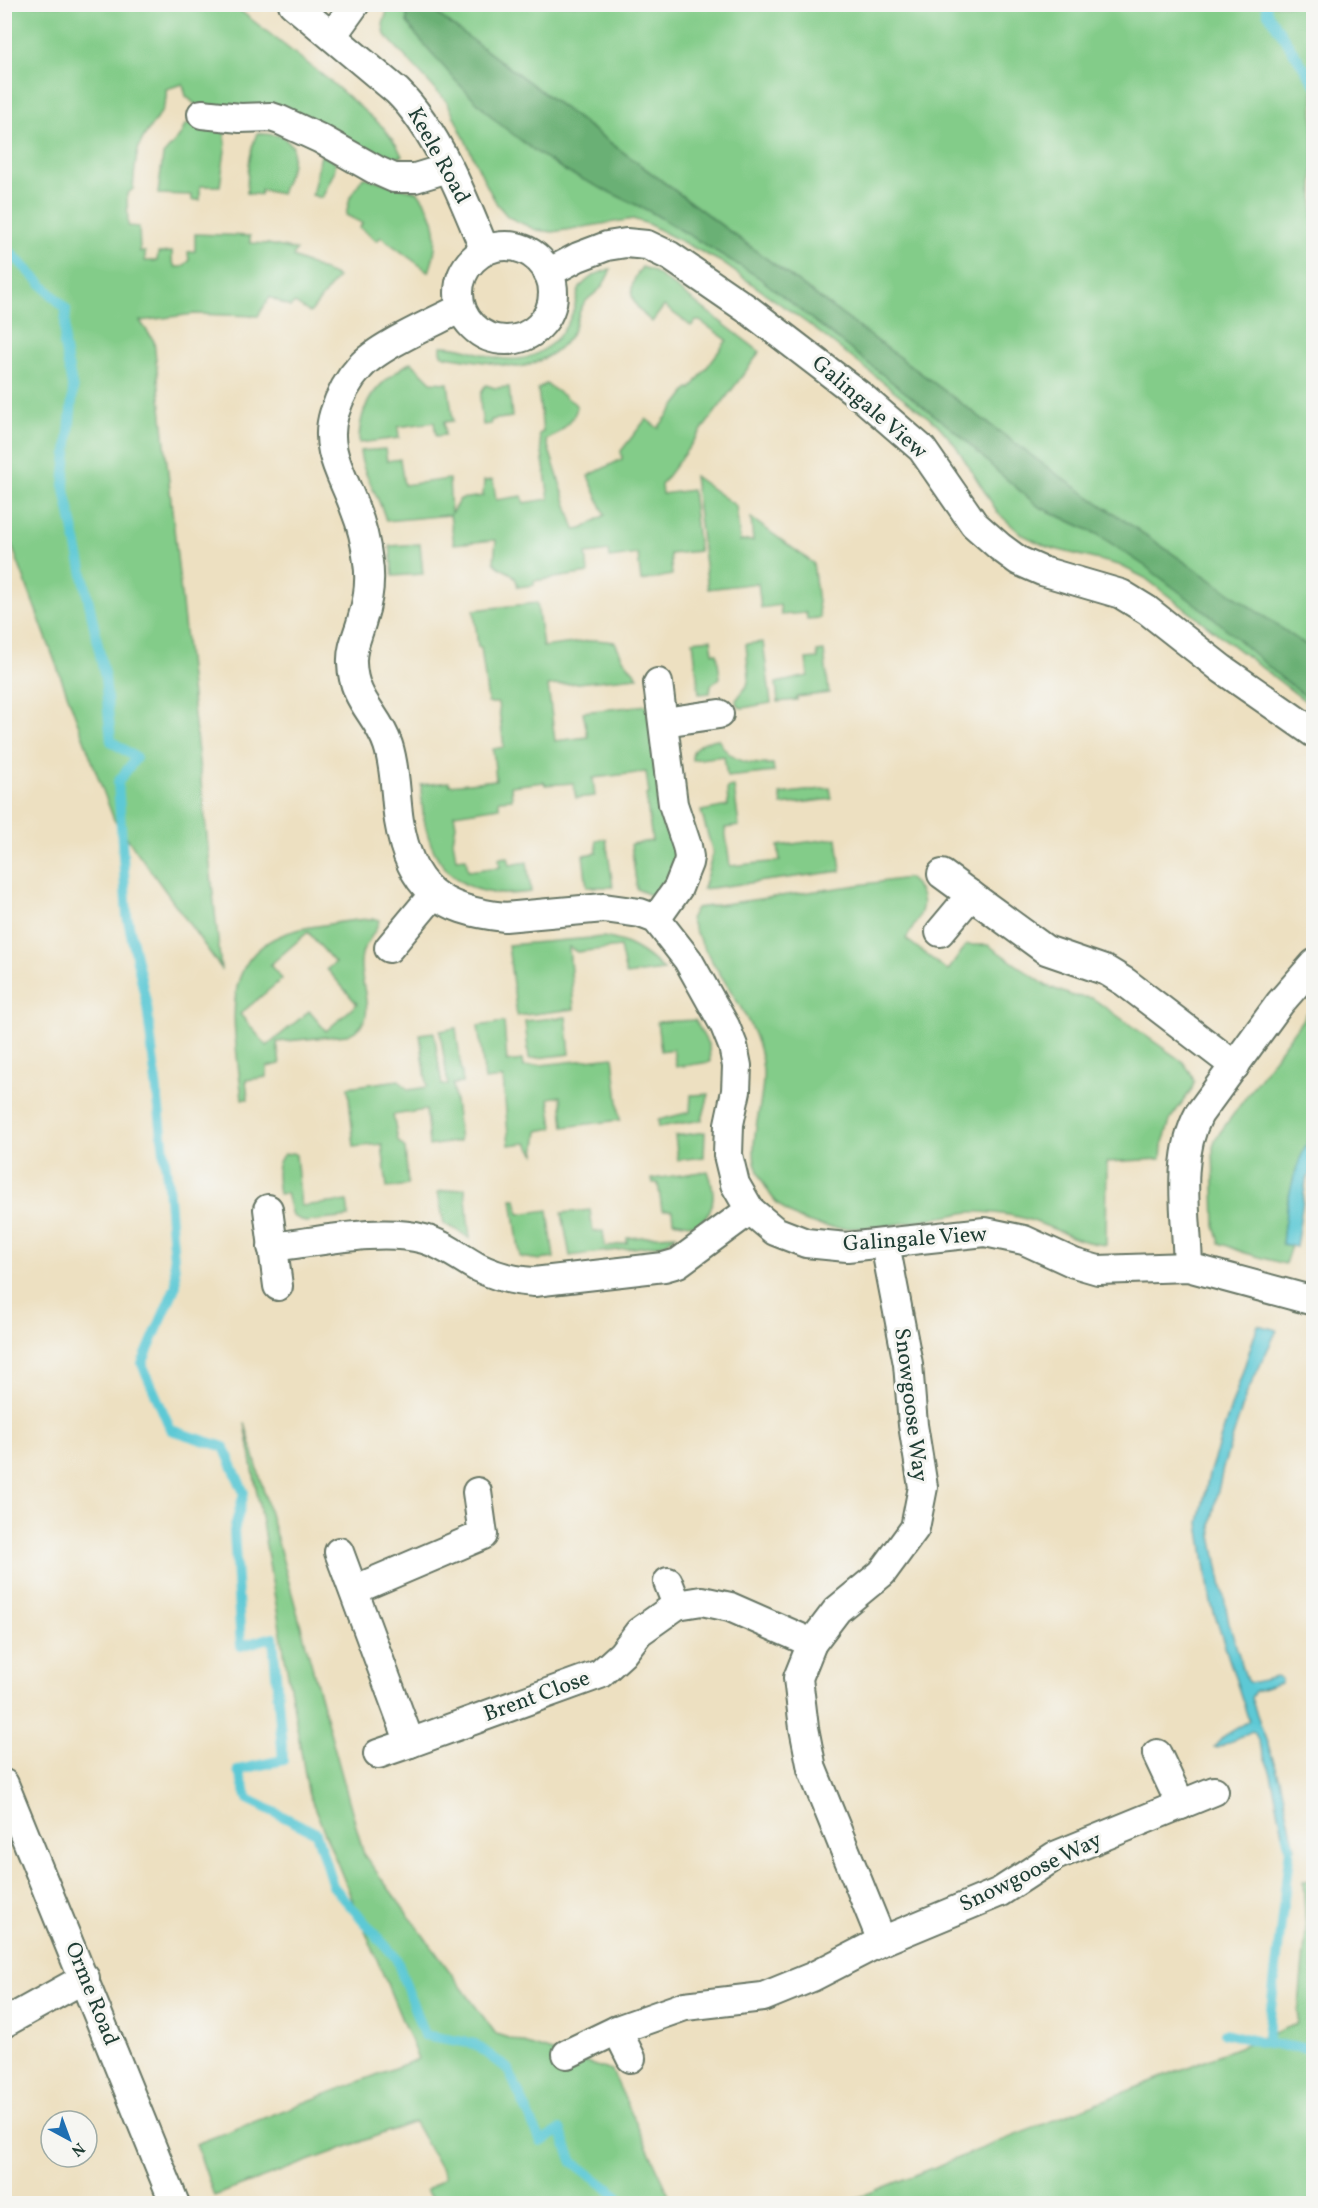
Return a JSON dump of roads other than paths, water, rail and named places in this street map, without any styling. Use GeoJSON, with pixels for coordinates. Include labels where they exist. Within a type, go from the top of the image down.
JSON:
{"type":"FeatureCollection","features":[{"type":"Feature","properties":{"kind":"street","name":"Keele Road"},"geometry":{"type":"LineString","coordinates":[[293,4],[412,105],[448,168],[469,210],[485,251]]}},
{"type":"Feature","properties":{"kind":"street"},"geometry":{"type":"LineString","coordinates":[[333,36],[356,4]]}},
{"type":"Feature","properties":{"kind":"street"},"geometry":{"type":"LineString","coordinates":[[202,114],[240,118],[271,117],[280,120],[394,178],[415,177],[448,168]]}},
{"type":"Feature","properties":{"kind":"street","name":"Galingale View"},"geometry":{"type":"LineString","coordinates":[[548,273],[578,257],[607,246],[626,243],[647,245],[670,256],[759,318],[862,397],[922,449],[974,524],[1000,547],[1019,561],[1042,571],[1121,594],[1147,610],[1222,669],[1314,733]]}},
{"type":"Feature","properties":{"kind":"street"},"geometry":{"type":"LineString","coordinates":[[499,246],[521,249],[540,260],[553,287],[552,302],[537,329],[523,336],[508,339],[493,338],[479,332],[468,321],[461,308],[460,281],[465,269],[474,258],[485,251],[499,246]]}},
{"type":"Feature","properties":{"kind":"street"},"geometry":{"type":"LineString","coordinates":[[461,308],[390,346],[361,366],[340,398],[333,417],[331,436],[333,455],[356,509],[369,565],[368,596],[353,647],[353,676],[357,692],[387,743],[393,767],[399,822],[407,854],[421,881],[433,895],[455,906],[491,916],[505,917],[604,908],[640,913],[656,919],[678,888],[689,857],[673,804],[658,683]]}},
{"type":"Feature","properties":{"kind":"street"},"geometry":{"type":"LineString","coordinates":[[664,722],[719,714]]}},
{"type":"Feature","properties":{"kind":"street"},"geometry":{"type":"LineString","coordinates":[[942,874],[1046,950],[1061,957],[1096,966],[1125,982],[1235,1066]]}},
{"type":"Feature","properties":{"kind":"street"},"geometry":{"type":"LineString","coordinates":[[389,948],[433,895]]}},
{"type":"Feature","properties":{"kind":"street"},"geometry":{"type":"LineString","coordinates":[[940,932],[971,895]]}},
{"type":"Feature","properties":{"kind":"street","name":"Galingale View"},"geometry":{"type":"LineString","coordinates":[[656,919],[688,960],[734,1046],[737,1066],[736,1091],[729,1124],[729,1155],[735,1184],[750,1210],[775,1231],[806,1243],[847,1247],[985,1232],[1024,1240],[1074,1263],[1098,1270],[1188,1268],[1314,1301]]}},
{"type":"Feature","properties":{"kind":"street"},"geometry":{"type":"LineString","coordinates":[[1188,1268],[1185,1167],[1193,1125],[1280,1003],[1314,964]]}},
{"type":"Feature","properties":{"kind":"street"},"geometry":{"type":"LineString","coordinates":[[267,1209],[278,1286]]}},
{"type":"Feature","properties":{"kind":"street"},"geometry":{"type":"LineString","coordinates":[[272,1247],[396,1234],[435,1243],[489,1273],[519,1281],[534,1282],[664,1267],[678,1263],[750,1210]]}},
{"type":"Feature","properties":{"kind":"street","name":"Snowgoose Way"},"geometry":{"type":"LineString","coordinates":[[882,1941],[812,1769],[798,1678],[812,1644],[837,1610],[882,1573],[915,1528],[923,1486],[913,1425],[908,1364],[885,1244]]}},
{"type":"Feature","properties":{"kind":"street"},"geometry":{"type":"LineString","coordinates":[[354,1590],[483,1535],[477,1492]]}},
{"type":"Feature","properties":{"kind":"street"},"geometry":{"type":"LineString","coordinates":[[339,1552],[410,1743]]}},
{"type":"Feature","properties":{"kind":"street","name":"Brent Close"},"geometry":{"type":"LineString","coordinates":[[378,1754],[600,1674],[622,1654],[673,1594],[730,1606],[812,1644]]}},
{"type":"Feature","properties":{"kind":"street"},"geometry":{"type":"LineString","coordinates":[[1158,1754],[1181,1805]]}},
{"type":"Feature","properties":{"kind":"street","name":"Orme Road"},"geometry":{"type":"LineString","coordinates":[[4,1784],[85,1978],[175,2204]]}},
{"type":"Feature","properties":{"kind":"street","name":"Snowgoose Way"},"geometry":{"type":"LineString","coordinates":[[567,2054],[617,2030],[685,2006],[763,1997],[812,1977],[882,1941],[1000,1892],[1054,1856],[1214,1791]]}},
{"type":"Feature","properties":{"kind":"street"},"geometry":{"type":"LineString","coordinates":[[4,2023],[85,1978]]}},
{"type":"Feature","properties":{"kind":"street"},"geometry":{"type":"LineString","coordinates":[[617,2030],[631,2058]]}},
{"type":"Feature","properties":{"kind":"water"},"geometry":{"type":"Polygon","coordinates":[[[1313,1131],[1313,1168],[1306,1181],[1296,1247],[1282,1244],[1286,1214],[1295,1172],[1313,1131]]]}},
{"type":"Feature","properties":{"kind":"water"},"geometry":{"type":"Polygon","coordinates":[[[1258,1325],[1277,1330],[1246,1395],[1223,1468],[1211,1523],[1229,1623],[1247,1681],[1251,1683],[1276,1677],[1281,1679],[1281,1683],[1255,1691],[1251,1698],[1280,1779],[1295,1848],[1286,1849],[1271,1774],[1255,1733],[1252,1731],[1217,1748],[1214,1747],[1224,1736],[1249,1721],[1211,1603],[1199,1523],[1209,1474],[1258,1325]]]}},
{"type":"Feature","properties":{"kind":"waterway"},"geometry":{"type":"LineString","coordinates":[[1266,4],[1267,12],[1314,83]]}},
{"type":"Feature","properties":{"kind":"waterway"},"geometry":{"type":"LineString","coordinates":[[4,246],[66,309],[64,345],[73,390],[64,485],[105,678],[111,741],[136,758],[118,782],[127,916],[147,1006],[168,1186],[176,1285],[142,1364],[171,1430],[224,1447],[244,1493],[234,1531],[241,1646],[273,1637],[283,1760],[238,1770],[248,1799],[316,1833],[333,1886],[396,1958],[424,2035],[475,2044],[508,2069],[541,2142],[560,2130],[573,2162],[618,2196],[620,2204]]}},
{"type":"Feature","properties":{"kind":"waterway"},"geometry":{"type":"LineString","coordinates":[[1267,2044],[1290,1848],[1287,1836]]}},
{"type":"Feature","properties":{"kind":"waterway"},"geometry":{"type":"LineString","coordinates":[[1225,2033],[1267,2044],[1314,2049]]}}]}
